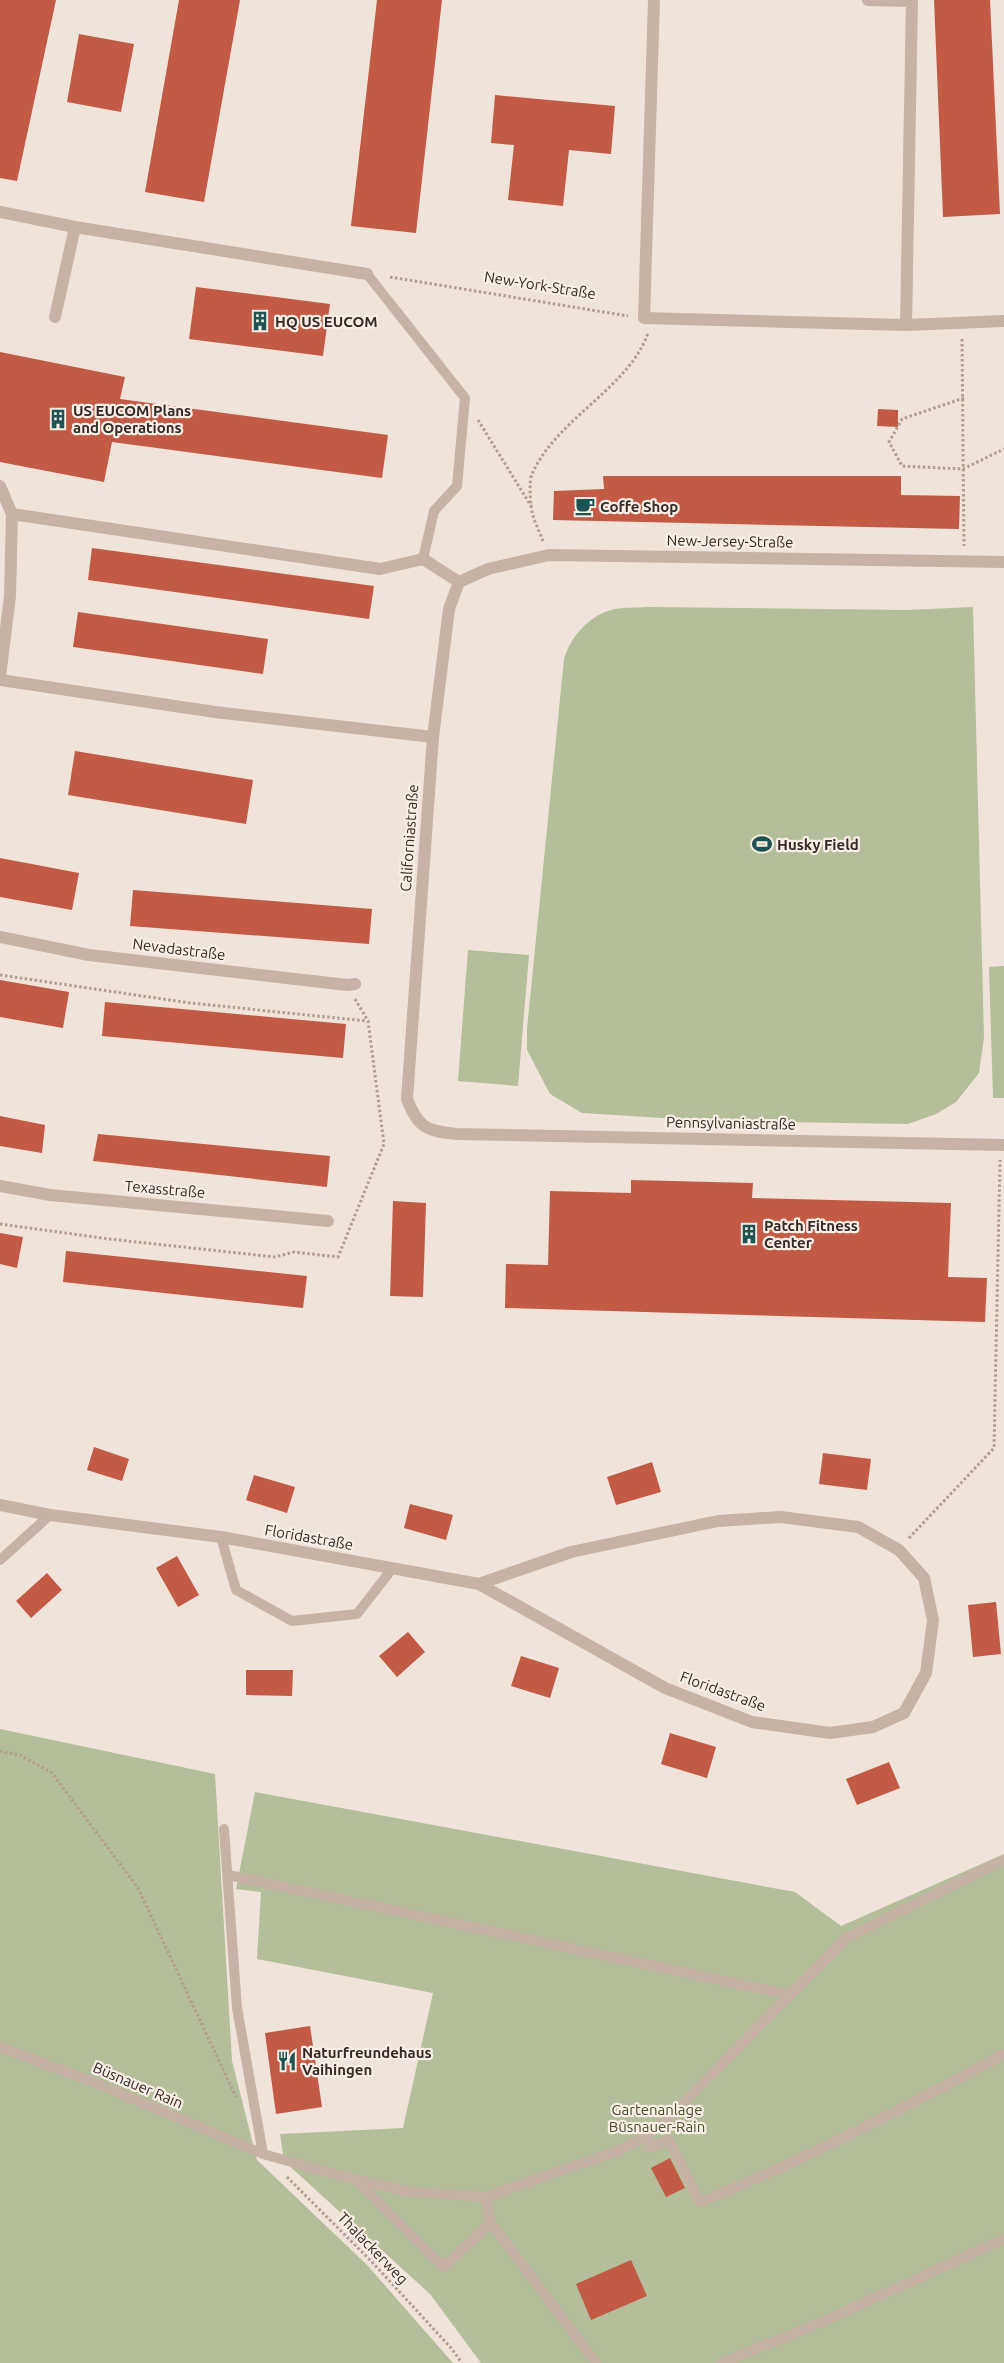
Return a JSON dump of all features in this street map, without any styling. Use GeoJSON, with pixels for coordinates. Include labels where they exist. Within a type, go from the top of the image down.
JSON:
{"type":"FeatureCollection","features":[{"type":"Feature","properties":{"kind":"street"},"geometry":{"type":"LineString","coordinates":[[654,0],[648,318],[906,325],[1004,321]]}},
{"type":"Feature","properties":{"kind":"street"},"geometry":{"type":"LineString","coordinates":[[868,0],[912,1],[906,325]]}},
{"type":"Feature","properties":{"kind":"street"},"geometry":{"type":"LineString","coordinates":[[0,212],[75,227],[368,274]]}},
{"type":"Feature","properties":{"kind":"street"},"geometry":{"type":"LineString","coordinates":[[55,317],[75,227]]}},
{"type":"Feature","properties":{"kind":"street"},"geometry":{"type":"LineString","coordinates":[[0,486],[12,514],[10,596],[0,679],[215,712],[433,737]]}},
{"type":"Feature","properties":{"kind":"street"},"geometry":{"type":"LineString","coordinates":[[12,514],[380,569],[423,559],[459,582]]}},
{"type":"Feature","properties":{"kind":"street","name":"New-Jersey-Straße"},"geometry":{"type":"LineString","coordinates":[[459,582],[488,569],[549,554],[1004,562]]}},
{"type":"Feature","properties":{"kind":"street","name":"Californiastraße"},"geometry":{"type":"LineString","coordinates":[[407,1099],[433,737],[449,609],[459,582]]}},
{"type":"Feature","properties":{"kind":"street","name":"Nevadastraße"},"geometry":{"type":"LineString","coordinates":[[0,937],[89,955],[351,985]]}},
{"type":"Feature","properties":{"kind":"street","name":"Pennsylvaniastraße"},"geometry":{"type":"LineString","coordinates":[[407,1099],[414,1117],[426,1128],[442,1133],[1002,1145]]}},
{"type":"Feature","properties":{"kind":"street","name":"Texasstraße"},"geometry":{"type":"LineString","coordinates":[[0,1186],[50,1195],[328,1221]]}},
{"type":"Feature","properties":{"kind":"street","name":"Floridastraße"},"geometry":{"type":"LineString","coordinates":[[0,1505],[50,1515],[221,1537],[479,1584],[664,1688],[752,1722],[830,1733],[873,1727],[904,1713],[926,1673],[933,1620],[924,1578],[899,1550],[858,1527],[781,1517],[727,1521],[570,1552],[479,1584]]}},
{"type":"Feature","properties":{"kind":"lane"},"geometry":{"type":"LineString","coordinates":[[368,274],[465,398],[457,486],[434,511],[423,559]]}},
{"type":"Feature","properties":{"kind":"lane"},"geometry":{"type":"LineString","coordinates":[[0,1560],[50,1515]]}},
{"type":"Feature","properties":{"kind":"lane"},"geometry":{"type":"LineString","coordinates":[[221,1537],[236,1590],[292,1622],[357,1614],[392,1569]]}},
{"type":"Feature","properties":{"kind":"lane"},"geometry":{"type":"LineString","coordinates":[[224,1829],[237,2008],[263,2154]]}},
{"type":"Feature","properties":{"kind":"lane"},"geometry":{"type":"LineString","coordinates":[[596,2363],[491,2223],[486,2197],[622,2149],[648,2135],[669,2118],[846,1938],[1004,1860]]}},
{"type":"Feature","properties":{"kind":"lane"},"geometry":{"type":"LineString","coordinates":[[228,1874],[790,1994]]}},
{"type":"Feature","properties":{"kind":"lane","name":"Büsnauer Rain"},"geometry":{"type":"LineString","coordinates":[[0,2047],[94,2082],[263,2154],[356,2180],[412,2192],[486,2197]]}},
{"type":"Feature","properties":{"kind":"lane"},"geometry":{"type":"LineString","coordinates":[[648,2135],[649,2148],[669,2140],[700,2202],[753,2181],[889,2116],[1004,2054]]}},
{"type":"Feature","properties":{"kind":"lane"},"geometry":{"type":"LineString","coordinates":[[356,2180],[444,2267],[491,2223]]}},
{"type":"Feature","properties":{"kind":"lane"},"geometry":{"type":"LineString","coordinates":[[721,2363],[824,2321],[1004,2239]]}},
{"type":"Feature","properties":{"kind":"path","name":"New-York-Straße"},"geometry":{"type":"LineString","coordinates":[[368,274],[648,318]]}},
{"type":"Feature","properties":{"kind":"path"},"geometry":{"type":"LineString","coordinates":[[530,506],[531,476],[548,448],[569,423],[607,389],[642,348],[648,318]]}},
{"type":"Feature","properties":{"kind":"path"},"geometry":{"type":"LineString","coordinates":[[962,323],[964,561]]}},
{"type":"Feature","properties":{"kind":"path"},"geometry":{"type":"LineString","coordinates":[[465,398],[530,506],[549,554]]}},
{"type":"Feature","properties":{"kind":"path"},"geometry":{"type":"LineString","coordinates":[[964,398],[902,419],[889,442],[902,466],[963,469],[1004,449]]}},
{"type":"Feature","properties":{"kind":"path"},"geometry":{"type":"LineString","coordinates":[[0,975],[190,1003],[368,1021]]}},
{"type":"Feature","properties":{"kind":"path"},"geometry":{"type":"LineString","coordinates":[[0,1224],[109,1239],[275,1257],[294,1252],[338,1257],[384,1144],[368,1021],[351,985]]}},
{"type":"Feature","properties":{"kind":"path"},"geometry":{"type":"LineString","coordinates":[[899,1550],[994,1448],[1002,1145]]}},
{"type":"Feature","properties":{"kind":"path"},"geometry":{"type":"LineString","coordinates":[[0,1751],[20,1755],[52,1773],[138,1888],[238,2100]]}},
{"type":"Feature","properties":{"kind":"path","name":"Thalackerweg"},"geometry":{"type":"LineString","coordinates":[[284,2174],[373,2263],[451,2348],[462,2363]]}},
{"type":"Feature","properties":{"kind":"green space","name":"Husky Field"},"geometry":{"type":"Polygon","coordinates":[[[647,607],[907,610],[973,607],[984,1038],[979,1073],[956,1102],[936,1114],[908,1124],[711,1121],[582,1113],[550,1094],[527,1050],[527,1029],[564,659],[571,642],[577,634],[597,616],[615,609],[647,607]]]}},
{"type":"Feature","properties":{"kind":"green space"},"geometry":{"type":"Polygon","coordinates":[[[468,950],[529,955],[518,1086],[458,1081],[468,950]]]}},
{"type":"Feature","properties":{"kind":"green space"},"geometry":{"type":"Polygon","coordinates":[[[1004,966],[1004,1098],[993,1098],[989,967],[1004,966]]]}},
{"type":"Feature","properties":{"kind":"green space"},"geometry":{"type":"Polygon","coordinates":[[[0,1729],[215,1774],[232,2061],[257,2160],[367,2265],[453,2363],[0,2363],[0,1729]]]}},
{"type":"Feature","properties":{"kind":"green space","name":"Gartenanlage Büsnauer-Rain"},"geometry":{"type":"Polygon","coordinates":[[[255,1792],[795,1892],[841,1926],[1004,1854],[1004,2363],[481,2363],[430,2294],[284,2161],[280,2134],[403,2128],[433,1993],[257,1959],[261,1892],[236,1889],[255,1792]]]}},
{"type":"Feature","properties":{"kind":"building"},"geometry":{"type":"Polygon","coordinates":[[[0,0],[56,0],[17,181],[0,178],[0,0]]]}},
{"type":"Feature","properties":{"kind":"building"},"geometry":{"type":"Polygon","coordinates":[[[179,0],[240,0],[204,202],[145,192],[179,0]]]}},
{"type":"Feature","properties":{"kind":"building"},"geometry":{"type":"Polygon","coordinates":[[[377,0],[442,0],[416,233],[351,226],[377,0]]]}},
{"type":"Feature","properties":{"kind":"building"},"geometry":{"type":"Polygon","coordinates":[[[934,0],[990,0],[1000,214],[943,217],[934,0]]]}},
{"type":"Feature","properties":{"kind":"building"},"geometry":{"type":"Polygon","coordinates":[[[79,34],[134,44],[121,112],[67,102],[79,34]]]}},
{"type":"Feature","properties":{"kind":"building"},"geometry":{"type":"Polygon","coordinates":[[[495,95],[615,106],[611,154],[569,150],[563,206],[508,200],[514,145],[491,143],[495,95]]]}},
{"type":"Feature","properties":{"kind":"building","name":"HQ US EUCOM"},"geometry":{"type":"Polygon","coordinates":[[[196,287],[330,304],[323,356],[189,339],[196,287]]]}},
{"type":"Feature","properties":{"kind":"building"},"geometry":{"type":"Polygon","coordinates":[[[0,352],[125,377],[120,399],[388,435],[382,478],[112,442],[104,482],[0,462],[0,352]]]}},
{"type":"Feature","properties":{"kind":"building"},"geometry":{"type":"Polygon","coordinates":[[[878,409],[898,410],[898,427],[877,426],[878,409]]]}},
{"type":"Feature","properties":{"kind":"building"},"geometry":{"type":"Polygon","coordinates":[[[603,476],[901,476],[901,495],[960,496],[959,529],[553,520],[554,491],[604,489],[603,476]]]}},
{"type":"Feature","properties":{"kind":"building"},"geometry":{"type":"Polygon","coordinates":[[[92,548],[374,586],[369,619],[88,580],[92,548]]]}},
{"type":"Feature","properties":{"kind":"building"},"geometry":{"type":"Polygon","coordinates":[[[78,612],[268,639],[263,674],[73,647],[78,612]]]}},
{"type":"Feature","properties":{"kind":"building"},"geometry":{"type":"Polygon","coordinates":[[[75,751],[253,780],[246,824],[68,795],[75,751]]]}},
{"type":"Feature","properties":{"kind":"building"},"geometry":{"type":"Polygon","coordinates":[[[0,858],[79,873],[72,910],[0,897],[0,858]]]}},
{"type":"Feature","properties":{"kind":"building"},"geometry":{"type":"Polygon","coordinates":[[[133,890],[372,909],[369,944],[130,926],[133,890]]]}},
{"type":"Feature","properties":{"kind":"building"},"geometry":{"type":"Polygon","coordinates":[[[0,980],[69,992],[63,1028],[0,1017],[0,980]]]}},
{"type":"Feature","properties":{"kind":"building"},"geometry":{"type":"Polygon","coordinates":[[[105,1002],[346,1024],[343,1058],[102,1036],[105,1002]]]}},
{"type":"Feature","properties":{"kind":"building"},"geometry":{"type":"Polygon","coordinates":[[[0,1116],[45,1125],[42,1153],[0,1146],[0,1116]]]}},
{"type":"Feature","properties":{"kind":"building"},"geometry":{"type":"Polygon","coordinates":[[[98,1134],[330,1156],[327,1187],[93,1161],[98,1134]]]}},
{"type":"Feature","properties":{"kind":"building","name":"Patch Fitness Center"},"geometry":{"type":"Polygon","coordinates":[[[631,1180],[753,1183],[752,1198],[951,1203],[948,1277],[987,1278],[985,1322],[505,1308],[506,1264],[548,1265],[550,1191],[631,1193],[631,1180]]]}},
{"type":"Feature","properties":{"kind":"building"},"geometry":{"type":"Polygon","coordinates":[[[393,1201],[426,1203],[423,1297],[390,1296],[393,1201]]]}},
{"type":"Feature","properties":{"kind":"building"},"geometry":{"type":"Polygon","coordinates":[[[0,1233],[23,1237],[17,1268],[0,1264],[0,1233]]]}},
{"type":"Feature","properties":{"kind":"building"},"geometry":{"type":"Polygon","coordinates":[[[66,1251],[307,1276],[303,1308],[63,1282],[66,1251]]]}},
{"type":"Feature","properties":{"kind":"building"},"geometry":{"type":"Polygon","coordinates":[[[94,1447],[129,1459],[122,1481],[87,1470],[94,1447]]]}},
{"type":"Feature","properties":{"kind":"building"},"geometry":{"type":"Polygon","coordinates":[[[823,1453],[871,1459],[867,1490],[819,1484],[823,1453]]]}},
{"type":"Feature","properties":{"kind":"building"},"geometry":{"type":"Polygon","coordinates":[[[652,1462],[661,1492],[616,1505],[607,1477],[652,1462]]]}},
{"type":"Feature","properties":{"kind":"building"},"geometry":{"type":"Polygon","coordinates":[[[254,1475],[295,1487],[287,1513],[246,1500],[254,1475]]]}},
{"type":"Feature","properties":{"kind":"building"},"geometry":{"type":"Polygon","coordinates":[[[410,1504],[453,1515],[446,1540],[404,1528],[410,1504]]]}},
{"type":"Feature","properties":{"kind":"building"},"geometry":{"type":"Polygon","coordinates":[[[177,1556],[199,1595],[178,1607],[156,1568],[177,1556]]]}},
{"type":"Feature","properties":{"kind":"building"},"geometry":{"type":"Polygon","coordinates":[[[47,1573],[62,1590],[31,1618],[16,1601],[47,1573]]]}},
{"type":"Feature","properties":{"kind":"building"},"geometry":{"type":"Polygon","coordinates":[[[996,1602],[1001,1654],[973,1657],[968,1605],[996,1602]]]}},
{"type":"Feature","properties":{"kind":"building"},"geometry":{"type":"Polygon","coordinates":[[[408,1632],[425,1652],[397,1677],[379,1656],[408,1632]]]}},
{"type":"Feature","properties":{"kind":"building"},"geometry":{"type":"Polygon","coordinates":[[[521,1656],[559,1668],[550,1698],[511,1686],[521,1656]]]}},
{"type":"Feature","properties":{"kind":"building"},"geometry":{"type":"Polygon","coordinates":[[[246,1670],[293,1670],[292,1696],[246,1695],[246,1670]]]}},
{"type":"Feature","properties":{"kind":"building"},"geometry":{"type":"Polygon","coordinates":[[[670,1733],[716,1747],[707,1778],[661,1764],[670,1733]]]}},
{"type":"Feature","properties":{"kind":"building"},"geometry":{"type":"Polygon","coordinates":[[[889,1762],[900,1788],[857,1805],[846,1779],[889,1762]]]}},
{"type":"Feature","properties":{"kind":"building"},"geometry":{"type":"Polygon","coordinates":[[[310,2026],[322,2107],[276,2114],[265,2033],[310,2026]]]}},
{"type":"Feature","properties":{"kind":"building"},"geometry":{"type":"Polygon","coordinates":[[[670,2158],[685,2188],[666,2197],[651,2168],[670,2158]]]}},
{"type":"Feature","properties":{"kind":"building"},"geometry":{"type":"Polygon","coordinates":[[[631,2260],[647,2296],[591,2320],[576,2284],[631,2260]]]}},
{"type":"Feature","properties":{"kind":"place","name":"HQ US EUCOM"},"geometry":{"type":"Point","coordinates":[260,321]}},
{"type":"Feature","properties":{"kind":"place","name":"US EUCOM Plans and Operations"},"geometry":{"type":"Point","coordinates":[58,419]}},
{"type":"Feature","properties":{"kind":"place","name":"Coffe Shop"},"geometry":{"type":"Point","coordinates":[585,506]}},
{"type":"Feature","properties":{"kind":"place","name":"Husky Field"},"geometry":{"type":"Point","coordinates":[762,844]}},
{"type":"Feature","properties":{"kind":"place","name":"Patch Fitness Center"},"geometry":{"type":"Point","coordinates":[749,1234]}},
{"type":"Feature","properties":{"kind":"place","name":"Naturfreundehaus Vaihingen"},"geometry":{"type":"Point","coordinates":[287,2061]}}]}
